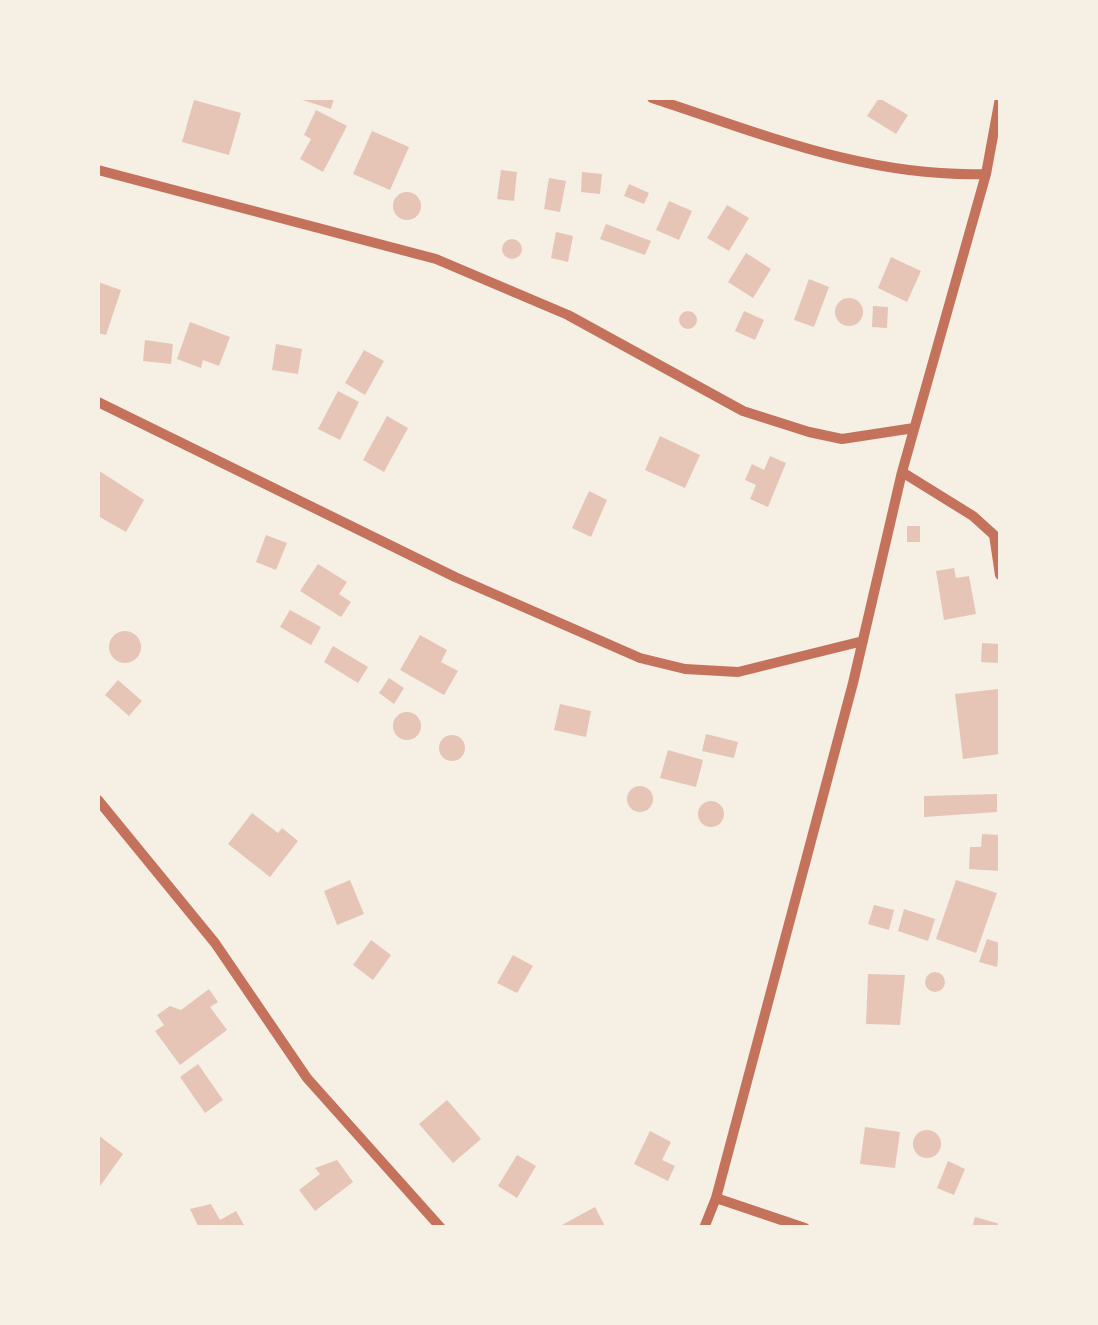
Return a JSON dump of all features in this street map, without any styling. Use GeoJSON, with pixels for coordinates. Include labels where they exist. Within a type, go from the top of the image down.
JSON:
{"type":"FeatureCollection","features":[{"type":"Feature","properties":{"kind":"street"},"geometry":{"type":"LineString","coordinates":[[652,98],[797,148],[906,172],[986,174]]}},
{"type":"Feature","properties":{"kind":"street"},"geometry":{"type":"LineString","coordinates":[[704,1228],[716,1198],[863,641],[902,472],[986,174],[1000,98]]}},
{"type":"Feature","properties":{"kind":"street"},"geometry":{"type":"LineString","coordinates":[[98,170],[436,259],[568,314],[744,411],[809,432],[842,438],[914,428]]}},
{"type":"Feature","properties":{"kind":"street"},"geometry":{"type":"LineString","coordinates":[[98,402],[455,577],[640,658],[685,669],[738,672],[863,641]]}},
{"type":"Feature","properties":{"kind":"street"},"geometry":{"type":"LineString","coordinates":[[902,472],[974,516],[997,535],[1000,576]]}},
{"type":"Feature","properties":{"kind":"street"},"geometry":{"type":"LineString","coordinates":[[98,800],[215,943],[306,1078],[441,1228]]}},
{"type":"Feature","properties":{"kind":"street"},"geometry":{"type":"LineString","coordinates":[[716,1198],[806,1228]]}},
{"type":"Feature","properties":{"kind":"building"},"geometry":{"type":"Polygon","coordinates":[[[296,98],[334,98],[331,109],[296,98]]]}},
{"type":"Feature","properties":{"kind":"building"},"geometry":{"type":"Polygon","coordinates":[[[879,98],[908,115],[896,134],[867,116],[879,98]]]}},
{"type":"Feature","properties":{"kind":"building"},"geometry":{"type":"Polygon","coordinates":[[[194,100],[241,113],[229,155],[182,142],[194,100]]]}},
{"type":"Feature","properties":{"kind":"building"},"geometry":{"type":"Polygon","coordinates":[[[316,110],[347,126],[323,172],[300,159],[311,139],[304,135],[316,110]]]}},
{"type":"Feature","properties":{"kind":"building"},"geometry":{"type":"Polygon","coordinates":[[[372,131],[409,147],[390,190],[353,174],[372,131]]]}},
{"type":"Feature","properties":{"kind":"building"},"geometry":{"type":"Polygon","coordinates":[[[501,170],[517,172],[514,201],[497,199],[501,170]]]}},
{"type":"Feature","properties":{"kind":"building"},"geometry":{"type":"Polygon","coordinates":[[[582,172],[602,174],[600,194],[581,192],[582,172]]]}},
{"type":"Feature","properties":{"kind":"building"},"geometry":{"type":"Polygon","coordinates":[[[549,178],[566,181],[560,212],[544,209],[549,178]]]}},
{"type":"Feature","properties":{"kind":"building"},"geometry":{"type":"Polygon","coordinates":[[[629,184],[649,193],[644,204],[624,196],[629,184]]]}},
{"type":"Feature","properties":{"kind":"building"},"geometry":{"type":"Polygon","coordinates":[[[407,192],[417,196],[421,206],[417,216],[407,220],[397,216],[393,206],[397,196],[407,192]]]}},
{"type":"Feature","properties":{"kind":"building"},"geometry":{"type":"Polygon","coordinates":[[[669,201],[692,211],[679,240],[656,230],[669,201]]]}},
{"type":"Feature","properties":{"kind":"building"},"geometry":{"type":"Polygon","coordinates":[[[727,205],[749,218],[729,251],[707,238],[727,205]]]}},
{"type":"Feature","properties":{"kind":"building"},"geometry":{"type":"Polygon","coordinates":[[[606,224],[651,241],[645,255],[600,239],[606,224]]]}},
{"type":"Feature","properties":{"kind":"building"},"geometry":{"type":"Polygon","coordinates":[[[556,232],[573,236],[568,262],[551,258],[556,232]]]}},
{"type":"Feature","properties":{"kind":"building"},"geometry":{"type":"Polygon","coordinates":[[[512,239],[522,249],[512,259],[502,249],[512,239]]]}},
{"type":"Feature","properties":{"kind":"building"},"geometry":{"type":"Polygon","coordinates":[[[746,253],[771,269],[753,298],[728,282],[746,253]]]}},
{"type":"Feature","properties":{"kind":"building"},"geometry":{"type":"Polygon","coordinates":[[[891,257],[921,271],[907,302],[878,288],[891,257]]]}},
{"type":"Feature","properties":{"kind":"building"},"geometry":{"type":"Polygon","coordinates":[[[809,279],[829,287],[814,327],[794,320],[809,279]]]}},
{"type":"Feature","properties":{"kind":"building"},"geometry":{"type":"Polygon","coordinates":[[[98,282],[121,290],[106,335],[98,333],[98,282]]]}},
{"type":"Feature","properties":{"kind":"building"},"geometry":{"type":"Polygon","coordinates":[[[849,298],[859,302],[863,312],[859,322],[849,326],[839,322],[835,312],[839,302],[849,298]]]}},
{"type":"Feature","properties":{"kind":"building"},"geometry":{"type":"Polygon","coordinates":[[[873,306],[888,307],[887,328],[872,327],[873,306]]]}},
{"type":"Feature","properties":{"kind":"building"},"geometry":{"type":"Polygon","coordinates":[[[688,311],[697,320],[688,329],[679,320],[688,311]]]}},
{"type":"Feature","properties":{"kind":"building"},"geometry":{"type":"Polygon","coordinates":[[[744,311],[764,320],[755,340],[735,331],[744,311]]]}},
{"type":"Feature","properties":{"kind":"building"},"geometry":{"type":"Polygon","coordinates":[[[190,322],[230,337],[219,366],[203,360],[201,368],[177,359],[190,322]]]}},
{"type":"Feature","properties":{"kind":"building"},"geometry":{"type":"Polygon","coordinates":[[[145,340],[173,344],[171,364],[143,361],[145,340]]]}},
{"type":"Feature","properties":{"kind":"building"},"geometry":{"type":"Polygon","coordinates":[[[276,344],[302,349],[298,374],[272,370],[276,344]]]}},
{"type":"Feature","properties":{"kind":"building"},"geometry":{"type":"Polygon","coordinates":[[[364,350],[384,361],[365,395],[345,383],[364,350]]]}},
{"type":"Feature","properties":{"kind":"building"},"geometry":{"type":"Polygon","coordinates":[[[338,391],[359,402],[340,440],[318,429],[338,391]]]}},
{"type":"Feature","properties":{"kind":"building"},"geometry":{"type":"Polygon","coordinates":[[[387,416],[408,428],[384,472],[363,460],[387,416]]]}},
{"type":"Feature","properties":{"kind":"building"},"geometry":{"type":"Polygon","coordinates":[[[660,436],[700,455],[685,488],[645,470],[660,436]]]}},
{"type":"Feature","properties":{"kind":"building"},"geometry":{"type":"Polygon","coordinates":[[[770,456],[786,463],[768,507],[750,499],[756,485],[745,480],[752,464],[764,470],[770,456]]]}},
{"type":"Feature","properties":{"kind":"building"},"geometry":{"type":"Polygon","coordinates":[[[98,470],[144,500],[126,532],[98,516],[98,470]]]}},
{"type":"Feature","properties":{"kind":"building"},"geometry":{"type":"Polygon","coordinates":[[[589,491],[607,500],[591,537],[572,528],[589,491]]]}},
{"type":"Feature","properties":{"kind":"building"},"geometry":{"type":"Polygon","coordinates":[[[907,526],[920,526],[920,542],[907,542],[907,526]]]}},
{"type":"Feature","properties":{"kind":"building"},"geometry":{"type":"Polygon","coordinates":[[[266,535],[287,543],[276,570],[256,562],[266,535]]]}},
{"type":"Feature","properties":{"kind":"building"},"geometry":{"type":"Polygon","coordinates":[[[318,564],[347,582],[339,594],[351,602],[341,617],[300,591],[318,564]]]}},
{"type":"Feature","properties":{"kind":"building"},"geometry":{"type":"Polygon","coordinates":[[[954,568],[956,578],[969,576],[976,614],[944,620],[936,571],[954,568]]]}},
{"type":"Feature","properties":{"kind":"building"},"geometry":{"type":"Polygon","coordinates":[[[290,610],[321,627],[311,645],[280,627],[290,610]]]}},
{"type":"Feature","properties":{"kind":"building"},"geometry":{"type":"Polygon","coordinates":[[[125,631],[136,636],[141,647],[136,658],[125,663],[114,658],[109,647],[114,636],[125,631]]]}},
{"type":"Feature","properties":{"kind":"building"},"geometry":{"type":"Polygon","coordinates":[[[420,635],[447,650],[441,662],[458,671],[444,695],[400,670],[420,635]]]}},
{"type":"Feature","properties":{"kind":"building"},"geometry":{"type":"Polygon","coordinates":[[[982,643],[1000,644],[999,663],[981,662],[982,643]]]}},
{"type":"Feature","properties":{"kind":"building"},"geometry":{"type":"Polygon","coordinates":[[[333,646],[368,667],[358,683],[324,662],[333,646]]]}},
{"type":"Feature","properties":{"kind":"building"},"geometry":{"type":"Polygon","coordinates":[[[389,678],[404,688],[394,704],[379,693],[389,678]]]}},
{"type":"Feature","properties":{"kind":"building"},"geometry":{"type":"Polygon","coordinates":[[[118,680],[142,701],[129,716],[105,695],[118,680]]]}},
{"type":"Feature","properties":{"kind":"building"},"geometry":{"type":"Polygon","coordinates":[[[998,689],[1000,754],[963,759],[955,694],[998,689]]]}},
{"type":"Feature","properties":{"kind":"building"},"geometry":{"type":"Polygon","coordinates":[[[560,704],[591,711],[586,737],[554,730],[560,704]]]}},
{"type":"Feature","properties":{"kind":"building"},"geometry":{"type":"Polygon","coordinates":[[[407,712],[417,716],[421,726],[417,736],[407,740],[397,736],[393,726],[397,716],[407,712]]]}},
{"type":"Feature","properties":{"kind":"building"},"geometry":{"type":"Polygon","coordinates":[[[706,734],[738,742],[734,758],[702,751],[706,734]]]}},
{"type":"Feature","properties":{"kind":"building"},"geometry":{"type":"Polygon","coordinates":[[[452,735],[461,739],[465,748],[461,757],[452,761],[443,757],[439,748],[443,739],[452,735]]]}},
{"type":"Feature","properties":{"kind":"building"},"geometry":{"type":"Polygon","coordinates":[[[668,750],[703,760],[696,787],[660,778],[668,750]]]}},
{"type":"Feature","properties":{"kind":"building"},"geometry":{"type":"Polygon","coordinates":[[[640,786],[649,790],[653,799],[649,808],[640,812],[631,808],[627,799],[631,790],[640,786]]]}},
{"type":"Feature","properties":{"kind":"building"},"geometry":{"type":"Polygon","coordinates":[[[997,794],[997,812],[924,817],[924,796],[997,794]]]}},
{"type":"Feature","properties":{"kind":"building"},"geometry":{"type":"Polygon","coordinates":[[[711,801],[720,805],[724,814],[720,823],[711,827],[702,823],[698,814],[702,805],[711,801]]]}},
{"type":"Feature","properties":{"kind":"building"},"geometry":{"type":"Polygon","coordinates":[[[252,813],[278,833],[282,828],[298,841],[270,877],[228,844],[252,813]]]}},
{"type":"Feature","properties":{"kind":"building"},"geometry":{"type":"Polygon","coordinates":[[[982,834],[1000,835],[1000,871],[969,869],[970,847],[981,847],[982,834]]]}},
{"type":"Feature","properties":{"kind":"building"},"geometry":{"type":"Polygon","coordinates":[[[350,880],[364,914],[337,925],[324,891],[350,880]]]}},
{"type":"Feature","properties":{"kind":"building"},"geometry":{"type":"Polygon","coordinates":[[[956,880],[997,893],[976,953],[936,939],[956,880]]]}},
{"type":"Feature","properties":{"kind":"building"},"geometry":{"type":"Polygon","coordinates":[[[874,905],[894,910],[889,930],[868,924],[874,905]]]}},
{"type":"Feature","properties":{"kind":"building"},"geometry":{"type":"Polygon","coordinates":[[[904,909],[935,919],[928,941],[898,931],[904,909]]]}},
{"type":"Feature","properties":{"kind":"building"},"geometry":{"type":"Polygon","coordinates":[[[987,939],[1000,943],[997,967],[979,962],[987,939]]]}},
{"type":"Feature","properties":{"kind":"building"},"geometry":{"type":"Polygon","coordinates":[[[371,940],[391,955],[373,980],[353,965],[371,940]]]}},
{"type":"Feature","properties":{"kind":"building"},"geometry":{"type":"Polygon","coordinates":[[[513,955],[533,966],[517,993],[497,983],[513,955]]]}},
{"type":"Feature","properties":{"kind":"building"},"geometry":{"type":"Polygon","coordinates":[[[931,972],[939,972],[945,982],[939,992],[931,992],[925,986],[925,978],[931,972]]]}},
{"type":"Feature","properties":{"kind":"building"},"geometry":{"type":"Polygon","coordinates":[[[868,974],[905,975],[900,1025],[866,1024],[868,974]]]}},
{"type":"Feature","properties":{"kind":"building"},"geometry":{"type":"Polygon","coordinates":[[[209,989],[218,1002],[210,1007],[227,1030],[180,1065],[155,1031],[164,1025],[157,1015],[170,1006],[181,1010],[209,989]]]}},
{"type":"Feature","properties":{"kind":"building"},"geometry":{"type":"Polygon","coordinates":[[[198,1064],[223,1100],[205,1113],[180,1077],[198,1064]]]}},
{"type":"Feature","properties":{"kind":"building"},"geometry":{"type":"Polygon","coordinates":[[[447,1100],[481,1139],[453,1163],[419,1124],[447,1100]]]}},
{"type":"Feature","properties":{"kind":"building"},"geometry":{"type":"Polygon","coordinates":[[[865,1127],[900,1132],[895,1168],[860,1164],[865,1127]]]}},
{"type":"Feature","properties":{"kind":"building"},"geometry":{"type":"Polygon","coordinates":[[[927,1130],[937,1134],[941,1144],[937,1154],[927,1158],[917,1154],[913,1144],[917,1134],[927,1130]]]}},
{"type":"Feature","properties":{"kind":"building"},"geometry":{"type":"Polygon","coordinates":[[[650,1131],[671,1142],[662,1160],[675,1166],[668,1181],[634,1164],[650,1131]]]}},
{"type":"Feature","properties":{"kind":"building"},"geometry":{"type":"Polygon","coordinates":[[[98,1135],[123,1154],[98,1189],[98,1135]]]}},
{"type":"Feature","properties":{"kind":"building"},"geometry":{"type":"Polygon","coordinates":[[[517,1155],[536,1166],[517,1198],[498,1186],[517,1155]]]}},
{"type":"Feature","properties":{"kind":"building"},"geometry":{"type":"Polygon","coordinates":[[[337,1160],[353,1182],[315,1211],[299,1190],[320,1174],[315,1168],[337,1160]]]}},
{"type":"Feature","properties":{"kind":"building"},"geometry":{"type":"Polygon","coordinates":[[[948,1161],[965,1169],[954,1195],[937,1188],[948,1161]]]}},
{"type":"Feature","properties":{"kind":"building"},"geometry":{"type":"Polygon","coordinates":[[[211,1204],[220,1220],[236,1211],[244,1225],[199,1228],[190,1209],[211,1204]]]}},
{"type":"Feature","properties":{"kind":"building"},"geometry":{"type":"Polygon","coordinates":[[[595,1207],[606,1228],[562,1225],[595,1207]]]}},
{"type":"Feature","properties":{"kind":"building"},"geometry":{"type":"Polygon","coordinates":[[[975,1217],[1000,1224],[1000,1228],[972,1228],[975,1217]]]}}]}
